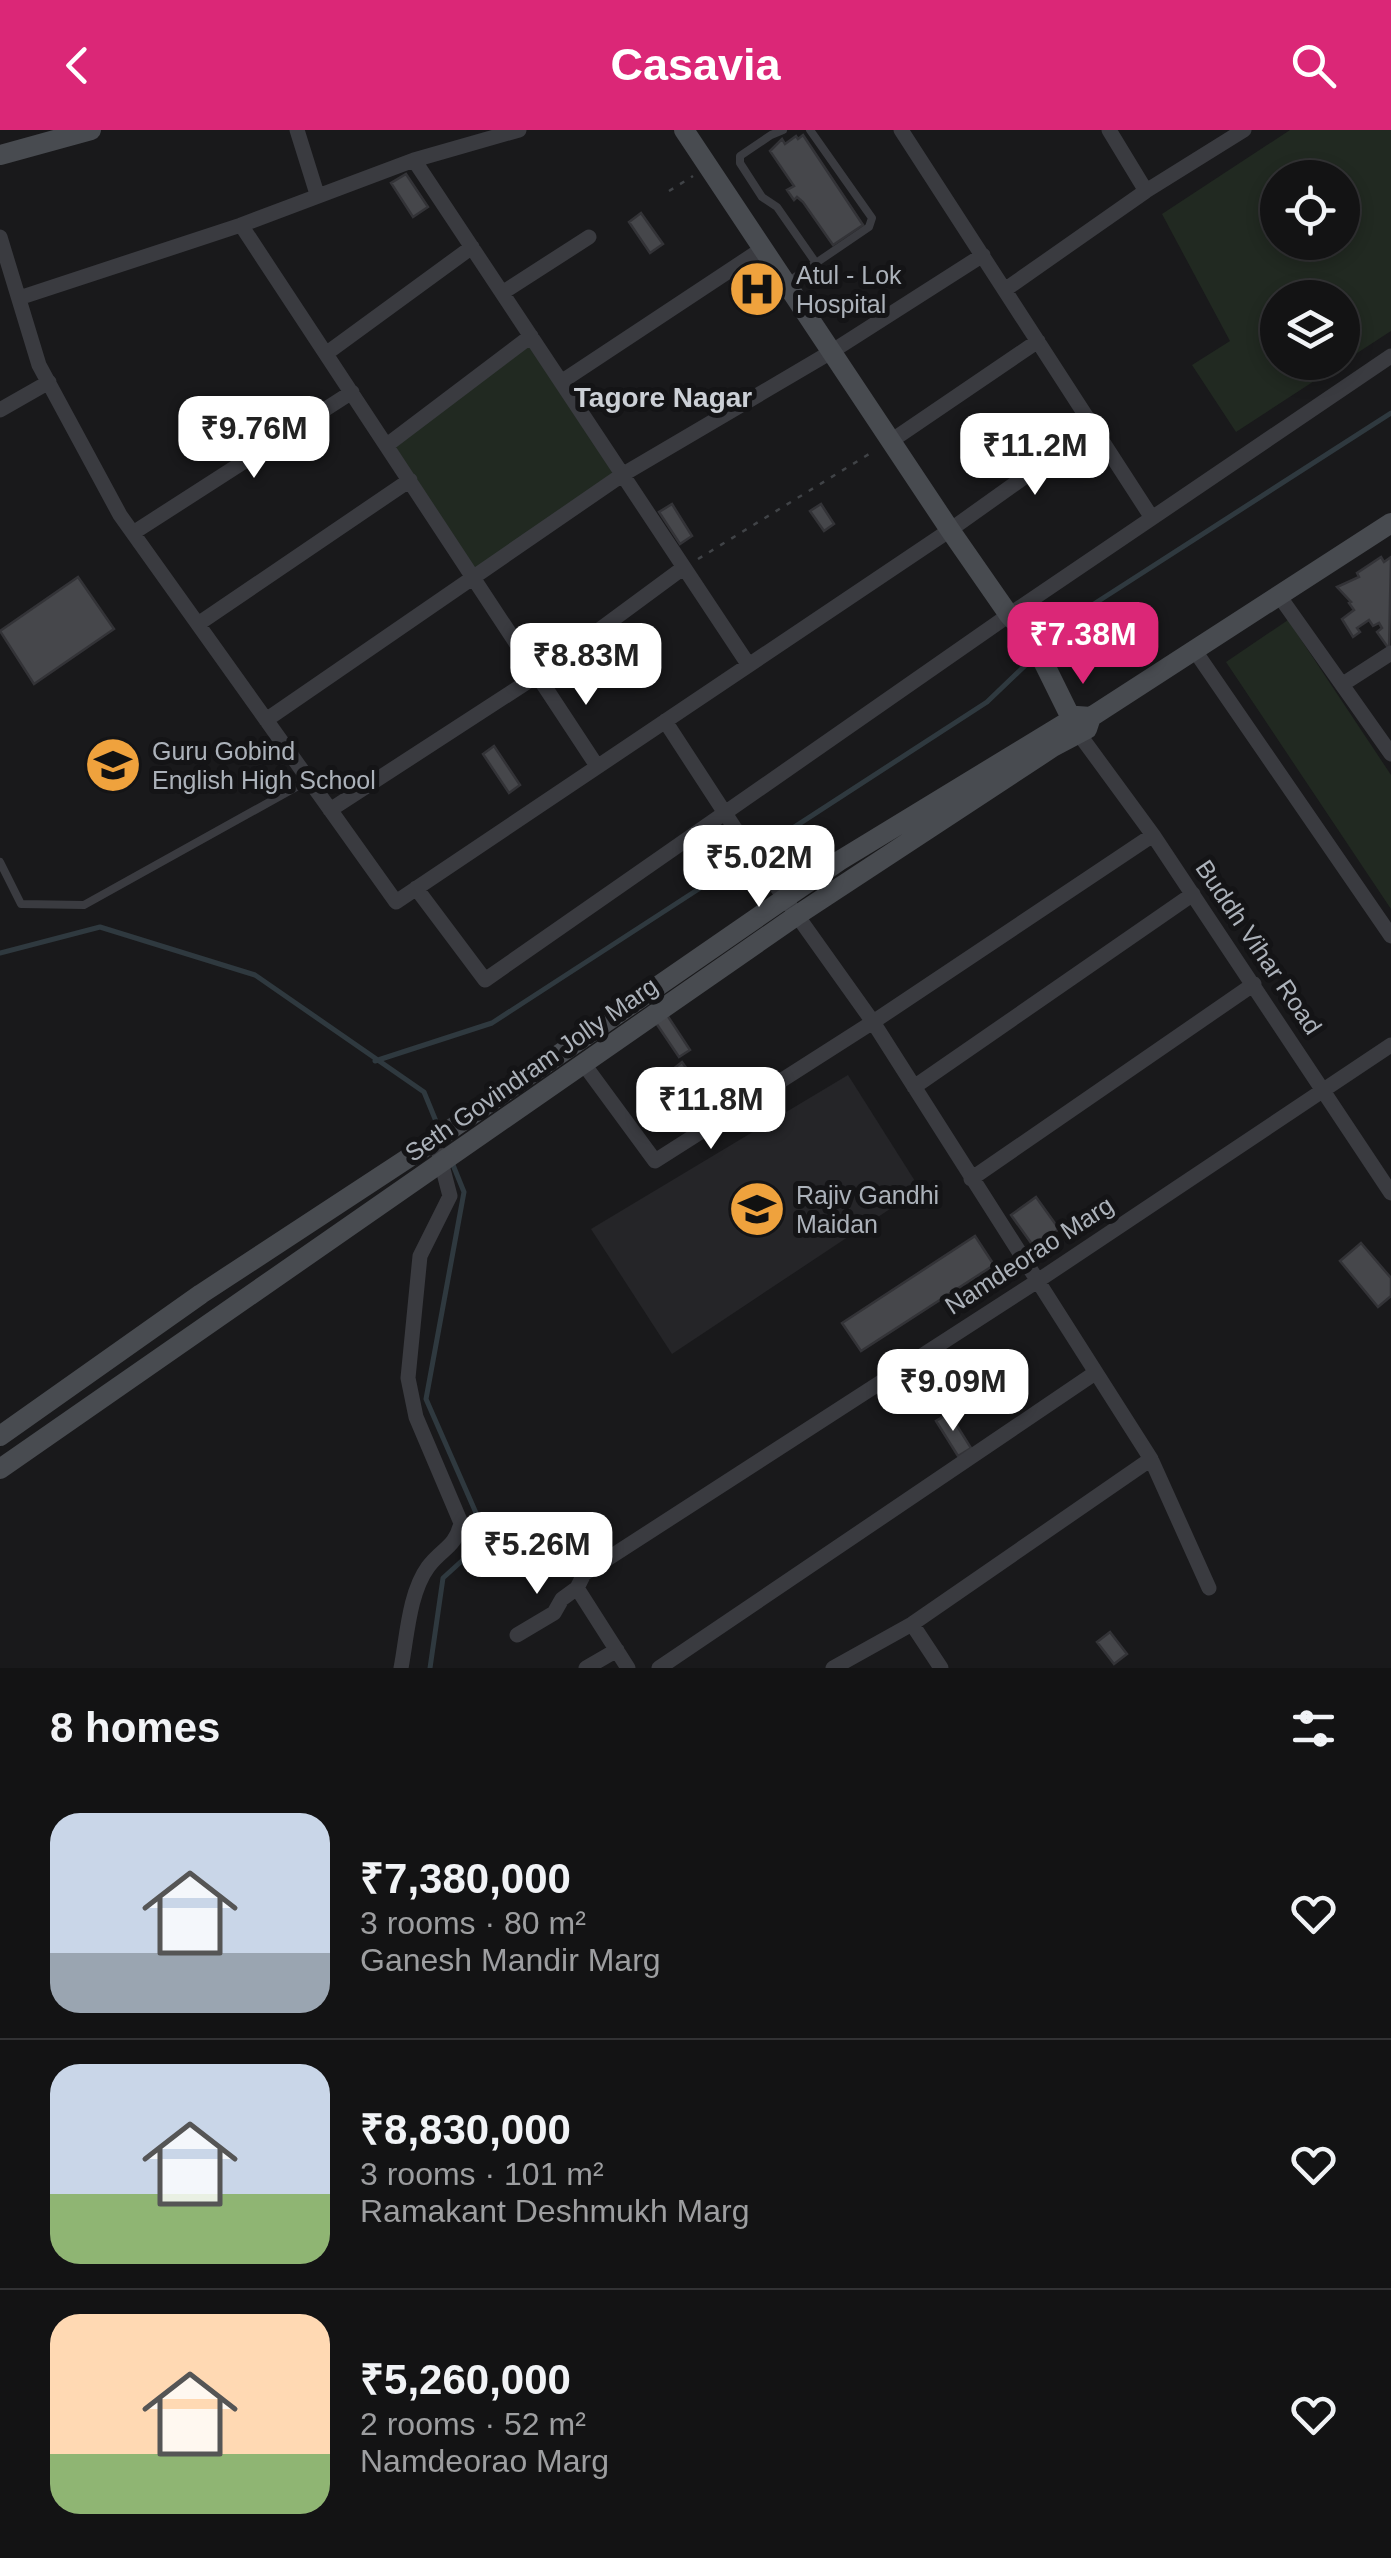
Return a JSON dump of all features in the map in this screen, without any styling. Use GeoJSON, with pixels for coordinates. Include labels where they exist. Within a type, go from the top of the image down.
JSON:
{"type":"FeatureCollection","features":[{"type":"Feature","properties":{"kind":"street"},"geometry":{"type":"LineString","coordinates":[[0,155],[91,130]]}},
{"type":"Feature","properties":{"kind":"street"},"geometry":{"type":"LineString","coordinates":[[297,130],[317,194]]}},
{"type":"Feature","properties":{"kind":"street"},"geometry":{"type":"LineString","coordinates":[[20,298],[414,160],[519,130]]}},
{"type":"Feature","properties":{"kind":"street"},"geometry":{"type":"LineString","coordinates":[[684,130],[950,530],[1009,614],[1033,640],[1080,724]]}},
{"type":"Feature","properties":{"kind":"street"},"geometry":{"type":"LineString","coordinates":[[900,130],[1152,518]]}},
{"type":"Feature","properties":{"kind":"street"},"geometry":{"type":"LineString","coordinates":[[1109,130],[1146,191]]}},
{"type":"Feature","properties":{"kind":"street"},"geometry":{"type":"LineString","coordinates":[[1006,289],[1146,191],[1244,130]]}},
{"type":"Feature","properties":{"kind":"street"},"geometry":{"type":"LineString","coordinates":[[414,160],[748,664]]}},
{"type":"Feature","properties":{"kind":"street"},"geometry":{"type":"LineString","coordinates":[[240,224],[598,766]]}},
{"type":"Feature","properties":{"kind":"street"},"geometry":{"type":"LineString","coordinates":[[0,237],[40,365],[132,533],[396,902],[950,530],[1094,428]]}},
{"type":"Feature","properties":{"kind":"street"},"geometry":{"type":"LineString","coordinates":[[502,293],[589,237]]}},
{"type":"Feature","properties":{"kind":"street"},"geometry":{"type":"LineString","coordinates":[[327,353],[472,247]]}},
{"type":"Feature","properties":{"kind":"street"},"geometry":{"type":"LineString","coordinates":[[561,382],[762,249]]}},
{"type":"Feature","properties":{"kind":"street"},"geometry":{"type":"LineString","coordinates":[[266,720],[622,474],[831,352],[983,255]]}},
{"type":"Feature","properties":{"kind":"street"},"geometry":{"type":"LineString","coordinates":[[387,445],[531,336]]}},
{"type":"Feature","properties":{"kind":"street"},"geometry":{"type":"LineString","coordinates":[[891,441],[1038,340]]}},
{"type":"Feature","properties":{"kind":"street"},"geometry":{"type":"LineString","coordinates":[[416,888],[486,980],[730,821],[1009,614],[1391,356]]}},
{"type":"Feature","properties":{"kind":"street"},"geometry":{"type":"LineString","coordinates":[[0,410],[48,382]]}},
{"type":"Feature","properties":{"kind":"street"},"geometry":{"type":"LineString","coordinates":[[132,533],[352,392]]}},
{"type":"Feature","properties":{"kind":"street"},"geometry":{"type":"LineString","coordinates":[[198,624],[410,480]]}},
{"type":"Feature","properties":{"kind":"street","name":"Seth Govindram Jolly Marg"},"geometry":{"type":"LineString","coordinates":[[0,1469],[439,1150],[476,1138],[583,1063],[790,907],[1053,747],[1080,724],[1391,523]]}},
{"type":"Feature","properties":{"kind":"street"},"geometry":{"type":"LineString","coordinates":[[330,810],[538,675],[684,568]]}},
{"type":"Feature","properties":{"kind":"street"},"geometry":{"type":"LineString","coordinates":[[1280,597],[1391,754]]}},
{"type":"Feature","properties":{"kind":"street"},"geometry":{"type":"LineString","coordinates":[[1195,651],[1391,936]]}},
{"type":"Feature","properties":{"kind":"street"},"geometry":{"type":"LineString","coordinates":[[1343,684],[1391,654]]}},
{"type":"Feature","properties":{"kind":"street"},"geometry":{"type":"LineString","coordinates":[[665,721],[730,821],[873,1022],[1150,1459],[1209,1588]]}},
{"type":"Feature","properties":{"kind":"street","name":"Buddh Vihar Road"},"geometry":{"type":"LineString","coordinates":[[1080,724],[1391,1192]]}},
{"type":"Feature","properties":{"kind":"street"},"geometry":{"type":"LineString","coordinates":[[583,1063],[655,1161],[873,1022],[1153,835]]}},
{"type":"Feature","properties":{"kind":"street"},"geometry":{"type":"LineString","coordinates":[[914,1087],[1193,894]]}},
{"type":"Feature","properties":{"kind":"street"},"geometry":{"type":"LineString","coordinates":[[0,1436],[201,1294],[439,1150],[464,1120],[790,907]]}},
{"type":"Feature","properties":{"kind":"street"},"geometry":{"type":"LineString","coordinates":[[972,1179],[1254,984]]}},
{"type":"Feature","properties":{"kind":"street","name":"Namdeorao Marg"},"geometry":{"type":"LineString","coordinates":[[518,1635],[554,1613],[584,1574],[1036,1282],[1391,1045]]}},
{"type":"Feature","properties":{"kind":"street"},"geometry":{"type":"LineString","coordinates":[[464,1120],[476,1138]]}},
{"type":"Feature","properties":{"kind":"street"},"geometry":{"type":"LineString","coordinates":[[400,1668],[415,1600],[427,1568],[457,1539],[460,1523],[416,1417],[408,1378],[420,1256],[450,1196],[439,1150]]}},
{"type":"Feature","properties":{"kind":"street"},"geometry":{"type":"LineString","coordinates":[[659,1668],[1095,1373]]}},
{"type":"Feature","properties":{"kind":"street"},"geometry":{"type":"LineString","coordinates":[[834,1668],[912,1624],[1150,1459]]}},
{"type":"Feature","properties":{"kind":"street"},"geometry":{"type":"LineString","coordinates":[[577,1588],[628,1668]]}},
{"type":"Feature","properties":{"kind":"street"},"geometry":{"type":"LineString","coordinates":[[912,1624],[940,1668]]}},
{"type":"Feature","properties":{"kind":"street"},"geometry":{"type":"LineString","coordinates":[[586,1668],[616,1650]]}},
{"type":"Feature","properties":{"kind":"lane"},"geometry":{"type":"LineString","coordinates":[[783,130],[770,134],[740,156],[740,163],[762,197],[777,207],[816,263]]}},
{"type":"Feature","properties":{"kind":"lane"},"geometry":{"type":"LineString","coordinates":[[786,284],[869,227],[872,218],[810,130]]}},
{"type":"Feature","properties":{"kind":"lane"},"geometry":{"type":"LineString","coordinates":[[738,213],[762,197]]}},
{"type":"Feature","properties":{"kind":"lane"},"geometry":{"type":"LineString","coordinates":[[0,862],[22,904],[84,904],[310,780]]}},
{"type":"Feature","properties":{"kind":"path"},"geometry":{"type":"LineString","coordinates":[[669,191],[708,166]]}},
{"type":"Feature","properties":{"kind":"path"},"geometry":{"type":"LineString","coordinates":[[684,568],[891,441]]}},
{"type":"Feature","properties":{"kind":"shaded area"},"geometry":{"type":"Polygon","coordinates":[[[1290,130],[1391,130],[1391,331],[1360,351],[1360,280],[1260,280],[1260,380],[1316,380],[1236,432],[1192,365],[1230,341],[1162,214],[1290,130]]]}},
{"type":"Feature","properties":{"kind":"shaded area"},"geometry":{"type":"Polygon","coordinates":[[[531,336],[622,475],[474,579],[387,445],[531,336]]]}},
{"type":"Feature","properties":{"kind":"shaded area"},"geometry":{"type":"Polygon","coordinates":[[[1288,620],[1391,775],[1391,909],[1226,662],[1288,620]]]}},
{"type":"Feature","properties":{"kind":"shaded area","name":"Rajiv Gandhi Maidan"},"geometry":{"type":"Polygon","coordinates":[[[848,1075],[920,1189],[672,1354],[591,1229],[848,1075]]]}},
{"type":"Feature","properties":{"kind":"building"},"geometry":{"type":"Polygon","coordinates":[[[803,135],[863,225],[833,245],[803,202],[797,197],[794,200],[787,190],[794,186],[770,151],[782,139],[785,144],[803,135]]]}},
{"type":"Feature","properties":{"kind":"building"},"geometry":{"type":"Polygon","coordinates":[[[406,174],[428,207],[413,217],[391,183],[406,174]]]}},
{"type":"Feature","properties":{"kind":"building"},"geometry":{"type":"Polygon","coordinates":[[[641,213],[663,244],[650,253],[629,222],[641,213]]]}},
{"type":"Feature","properties":{"kind":"building"},"geometry":{"type":"Polygon","coordinates":[[[752,270],[774,301],[759,311],[738,280],[752,270]]]}},
{"type":"Feature","properties":{"kind":"building"},"geometry":{"type":"Polygon","coordinates":[[[672,504],[692,536],[680,544],[659,512],[672,504]]]}},
{"type":"Feature","properties":{"kind":"building"},"geometry":{"type":"Polygon","coordinates":[[[821,504],[834,524],[824,531],[810,511],[821,504]]]}},
{"type":"Feature","properties":{"kind":"building"},"geometry":{"type":"Polygon","coordinates":[[[1381,557],[1384,562],[1391,557],[1389,649],[1377,632],[1382,628],[1379,623],[1373,626],[1369,620],[1357,628],[1360,632],[1353,637],[1342,619],[1354,610],[1337,587],[1359,577],[1357,573],[1381,557]]]}},
{"type":"Feature","properties":{"kind":"building"},"geometry":{"type":"Polygon","coordinates":[[[78,577],[114,629],[34,684],[0,631],[78,577]]]}},
{"type":"Feature","properties":{"kind":"building"},"geometry":{"type":"Polygon","coordinates":[[[494,746],[520,785],[509,793],[483,754],[494,746]]]}},
{"type":"Feature","properties":{"kind":"building"},"geometry":{"type":"Polygon","coordinates":[[[667,1015],[690,1050],[679,1057],[656,1023],[667,1015]]]}},
{"type":"Feature","properties":{"kind":"building"},"geometry":{"type":"Polygon","coordinates":[[[682,1062],[708,1099],[699,1106],[672,1070],[682,1062]]]}},
{"type":"Feature","properties":{"kind":"building"},"geometry":{"type":"Polygon","coordinates":[[[1036,1197],[1059,1229],[1034,1247],[1011,1215],[1036,1197]]]}},
{"type":"Feature","properties":{"kind":"building"},"geometry":{"type":"Polygon","coordinates":[[[975,1236],[994,1265],[861,1351],[842,1323],[975,1236]]]}},
{"type":"Feature","properties":{"kind":"building"},"geometry":{"type":"Polygon","coordinates":[[[1361,1243],[1391,1278],[1391,1296],[1378,1307],[1340,1261],[1361,1243]]]}},
{"type":"Feature","properties":{"kind":"building"},"geometry":{"type":"Polygon","coordinates":[[[949,1413],[971,1448],[958,1456],[936,1421],[949,1413]]]}},
{"type":"Feature","properties":{"kind":"building"},"geometry":{"type":"Polygon","coordinates":[[[1110,1632],[1127,1654],[1114,1664],[1097,1642],[1110,1632]]]}},
{"type":"Feature","properties":{"kind":"waterway"},"geometry":{"type":"LineString","coordinates":[[1042,650],[1083,611],[1391,413]]}},
{"type":"Feature","properties":{"kind":"waterway"},"geometry":{"type":"LineString","coordinates":[[375,1061],[492,1023],[987,702],[1034,657]]}},
{"type":"Feature","properties":{"kind":"waterway"},"geometry":{"type":"LineString","coordinates":[[0,953],[100,927],[255,975],[424,1092],[440,1131]]}},
{"type":"Feature","properties":{"kind":"waterway"},"geometry":{"type":"LineString","coordinates":[[430,1668],[443,1578],[487,1538],[426,1399],[464,1192],[451,1160]]}},
{"type":"Feature","properties":{"kind":"place","name":"Atul - Lok Hospital"},"geometry":{"type":"Point","coordinates":[757,289]}},
{"type":"Feature","properties":{"kind":"place","name":"Guru Gobind English High School"},"geometry":{"type":"Point","coordinates":[113,765]}},
{"type":"Feature","properties":{"kind":"place","name":"Rajiv Gandhi Maidan"},"geometry":{"type":"Point","coordinates":[757,1209]}},
{"type":"Feature","properties":{"kind":"district","name":"Tagore Nagar"},"geometry":{"type":"Point","coordinates":[663,397]}}]}
